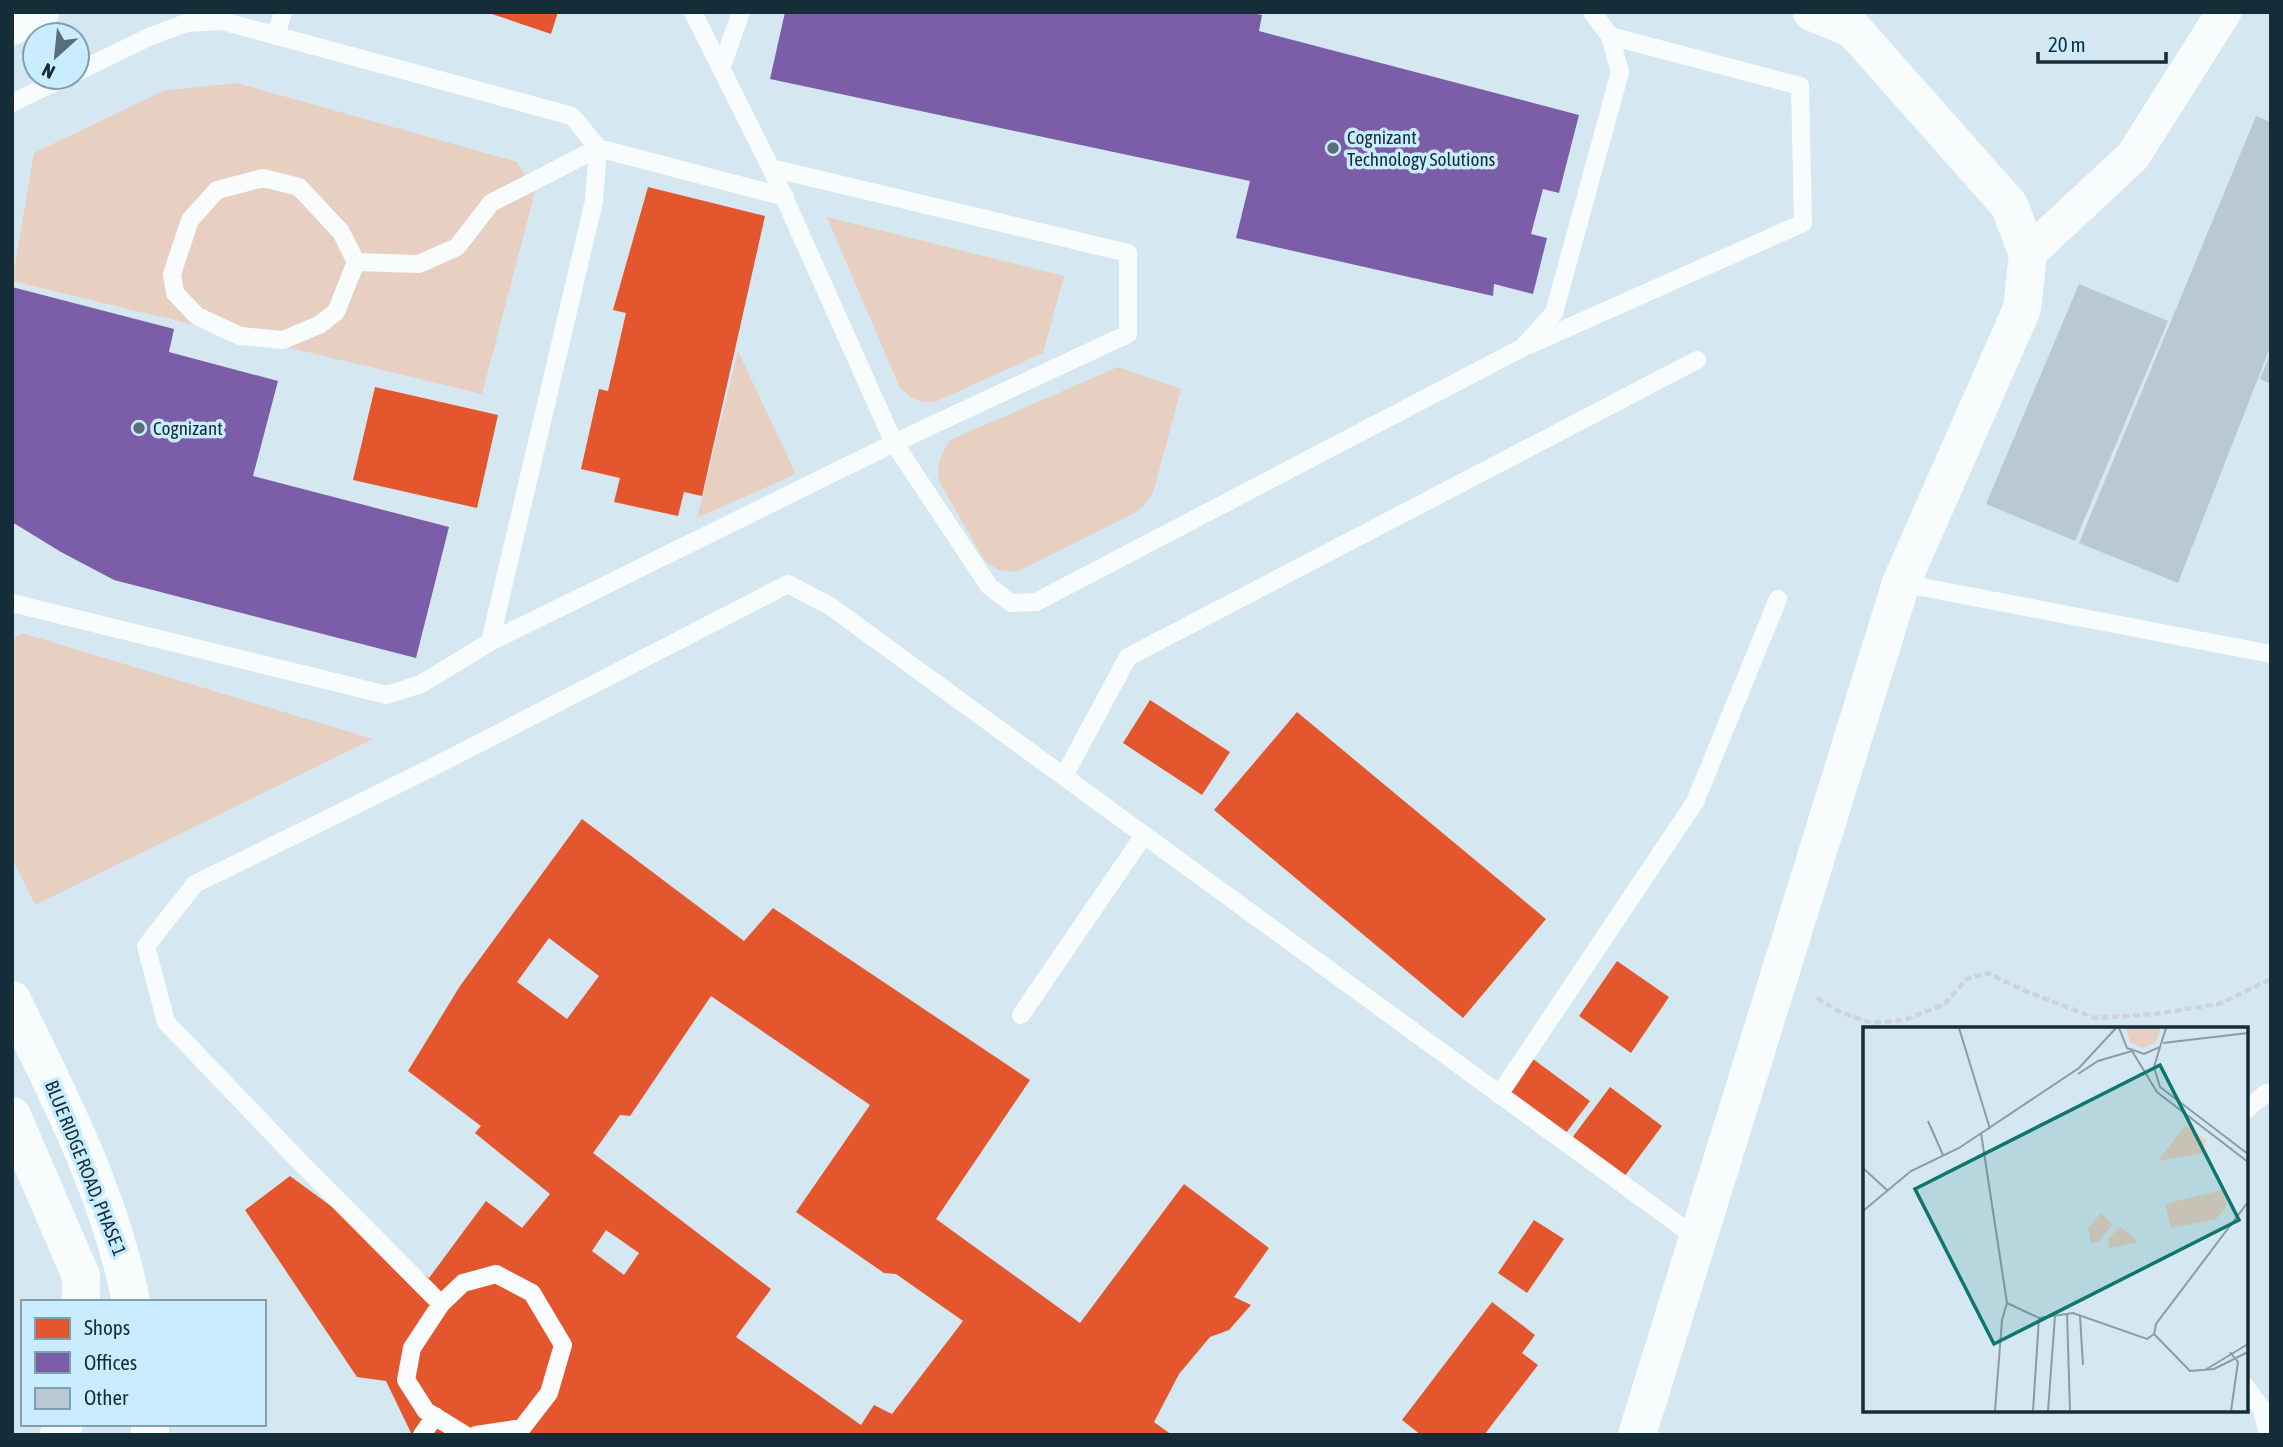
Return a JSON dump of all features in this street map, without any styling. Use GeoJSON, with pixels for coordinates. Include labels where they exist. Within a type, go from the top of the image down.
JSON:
{"type":"FeatureCollection","features":[{"type":"Feature","properties":{"kind":"street"},"geometry":{"type":"LineString","coordinates":[[12,26],[40,12]]}},
{"type":"Feature","properties":{"kind":"street"},"geometry":{"type":"LineString","coordinates":[[1637,1435],[1901,583],[2022,309],[2028,254],[2009,205],[1858,21],[1812,12]]}},
{"type":"Feature","properties":{"kind":"street"},"geometry":{"type":"LineString","coordinates":[[2028,254],[2133,156],[2224,12]]}},
{"type":"Feature","properties":{"kind":"street","name":"BLUE RIDGE ROAD, PHASE 1"},"geometry":{"type":"LineString","coordinates":[[12,1000],[67,1110],[122,1257],[131,1300]]}},
{"type":"Feature","properties":{"kind":"street"},"geometry":{"type":"LineString","coordinates":[[12,1116],[81,1276],[81,1300]]}},
{"type":"Feature","properties":{"kind":"lane"},"geometry":{"type":"LineString","coordinates":[[276,36],[283,12]]}},
{"type":"Feature","properties":{"kind":"lane"},"geometry":{"type":"LineString","coordinates":[[693,12],[785,197],[894,443],[989,586],[1011,603],[1036,602],[1522,348],[1803,223],[1800,86],[1610,36]]}},
{"type":"Feature","properties":{"kind":"lane"},"geometry":{"type":"LineString","coordinates":[[722,66],[741,12]]}},
{"type":"Feature","properties":{"kind":"lane"},"geometry":{"type":"LineString","coordinates":[[1522,348],[1554,313],[1620,72],[1610,36],[1592,12]]}},
{"type":"Feature","properties":{"kind":"lane"},"geometry":{"type":"LineString","coordinates":[[91,65],[149,37],[186,23],[222,21],[572,116],[598,148],[785,197]]}},
{"type":"Feature","properties":{"kind":"lane"},"geometry":{"type":"LineString","coordinates":[[12,103],[37,91]]}},
{"type":"Feature","properties":{"kind":"lane"},"geometry":{"type":"LineString","coordinates":[[356,262],[419,264],[457,247],[491,203],[598,148]]}},
{"type":"Feature","properties":{"kind":"lane"},"geometry":{"type":"LineString","coordinates":[[490,642],[594,201],[598,148]]}},
{"type":"Feature","properties":{"kind":"lane"},"geometry":{"type":"LineString","coordinates":[[12,603],[387,695],[421,684],[490,642],[894,443],[1128,334],[1128,253],[771,168]]}},
{"type":"Feature","properties":{"kind":"lane"},"geometry":{"type":"LineString","coordinates":[[263,178],[299,187],[341,232],[356,262],[336,312],[319,325],[283,340],[240,336],[197,316],[175,293],[172,274],[190,220],[217,190],[263,178]]}},
{"type":"Feature","properties":{"kind":"lane"},"geometry":{"type":"LineString","coordinates":[[1064,776],[1128,657],[1697,360]]}},
{"type":"Feature","properties":{"kind":"lane"},"geometry":{"type":"LineString","coordinates":[[1901,583],[2271,654]]}},
{"type":"Feature","properties":{"kind":"lane"},"geometry":{"type":"LineString","coordinates":[[441,1304],[166,1022],[146,946],[195,884],[435,766],[788,584],[830,606],[1698,1239]]}},
{"type":"Feature","properties":{"kind":"lane"},"geometry":{"type":"LineString","coordinates":[[1499,1095],[1695,802],[1779,599]]}},
{"type":"Feature","properties":{"kind":"lane"},"geometry":{"type":"LineString","coordinates":[[1021,1016],[1144,835]]}},
{"type":"Feature","properties":{"kind":"lane"},"geometry":{"type":"LineString","coordinates":[[2248,1108],[2266,1093],[2271,1094]]}},
{"type":"Feature","properties":{"kind":"lane"},"geometry":{"type":"LineString","coordinates":[[465,1435],[426,1410],[406,1380],[412,1348],[441,1304],[463,1283],[496,1274],[532,1293],[563,1345],[549,1393],[522,1428],[476,1435]]}},
{"type":"Feature","properties":{"kind":"lane"},"geometry":{"type":"LineString","coordinates":[[2248,1390],[2262,1409],[2268,1435]]}},
{"type":"Feature","properties":{"kind":"lane"},"geometry":{"type":"LineString","coordinates":[[422,1435],[435,1416]]}},
{"type":"Feature","properties":{"kind":"path"},"geometry":{"type":"LineString","coordinates":[[1780,976],[1840,1012],[1872,1023],[1904,1020],[1945,1004],[1966,979],[1988,973],[2095,1018],[2155,1014],[2219,1004],[2271,979]]}},
{"type":"Feature","properties":{"kind":"shaded area"},"geometry":{"type":"Polygon","coordinates":[[[237,83],[517,162],[535,192],[482,394],[12,281],[34,153],[163,91],[237,83]]]}},
{"type":"Feature","properties":{"kind":"shaded area"},"geometry":{"type":"Polygon","coordinates":[[[827,217],[1064,276],[1043,353],[935,402],[912,398],[900,388],[827,217]]]}},
{"type":"Feature","properties":{"kind":"shaded area"},"geometry":{"type":"Polygon","coordinates":[[[738,351],[796,474],[697,518],[738,351]]]}},
{"type":"Feature","properties":{"kind":"shaded area"},"geometry":{"type":"Polygon","coordinates":[[[1118,367],[1181,389],[1153,493],[1143,507],[1131,515],[1016,572],[998,570],[984,560],[939,481],[939,464],[947,445],[950,440],[1118,367]]]}},
{"type":"Feature","properties":{"kind":"shaded area"},"geometry":{"type":"Polygon","coordinates":[[[22,633],[373,739],[35,905],[12,858],[12,641],[22,633]]]}},
{"type":"Feature","properties":{"kind":"building: Shops"},"geometry":{"type":"Polygon","coordinates":[[[486,12],[558,12],[551,34],[486,12]]]}},
{"type":"Feature","properties":{"kind":"building: Shops"},"geometry":{"type":"Polygon","coordinates":[[[648,187],[765,216],[702,496],[684,492],[678,516],[614,502],[620,478],[581,469],[599,389],[608,391],[626,313],[613,310],[648,187]]]}},
{"type":"Feature","properties":{"kind":"building: Shops"},"geometry":{"type":"Polygon","coordinates":[[[375,387],[498,415],[477,508],[353,480],[375,387]]]}},
{"type":"Feature","properties":{"kind":"building: Shops"},"geometry":{"type":"Polygon","coordinates":[[[1150,700],[1230,752],[1202,795],[1123,743],[1150,700]]]}},
{"type":"Feature","properties":{"kind":"building: Shops"},"geometry":{"type":"Polygon","coordinates":[[[1297,712],[1546,919],[1463,1018],[1214,810],[1297,712]]]}},
{"type":"Feature","properties":{"kind":"building: Shops"},"geometry":{"type":"Polygon","coordinates":[[[582,819],[744,941],[773,908],[1030,1080],[936,1219],[1080,1323],[1184,1184],[1269,1248],[1234,1297],[1251,1305],[1229,1330],[1210,1337],[1179,1374],[1154,1422],[1172,1435],[412,1435],[386,1381],[357,1377],[245,1210],[290,1176],[429,1278],[486,1201],[522,1228],[550,1194],[475,1133],[481,1126],[408,1071],[460,986],[582,819]],[[549,938],[517,982],[567,1019],[599,976],[549,938]],[[711,996],[630,1116],[620,1115],[593,1153],[771,1289],[736,1337],[861,1425],[874,1405],[892,1414],[963,1321],[896,1274],[884,1273],[796,1212],[870,1105],[711,996]],[[606,1230],[592,1251],[624,1275],[639,1253],[606,1230]]]}},
{"type":"Feature","properties":{"kind":"building: Shops"},"geometry":{"type":"Polygon","coordinates":[[[1617,961],[1669,997],[1631,1053],[1579,1016],[1617,961]]]}},
{"type":"Feature","properties":{"kind":"building: Shops"},"geometry":{"type":"Polygon","coordinates":[[[1533,1059],[1590,1101],[1566,1133],[1509,1091],[1533,1059]]]}},
{"type":"Feature","properties":{"kind":"building: Shops"},"geometry":{"type":"Polygon","coordinates":[[[1610,1087],[1662,1126],[1621,1181],[1569,1142],[1610,1087]]]}},
{"type":"Feature","properties":{"kind":"building: Shops"},"geometry":{"type":"Polygon","coordinates":[[[1534,1220],[1564,1239],[1527,1293],[1498,1273],[1534,1220]]]}},
{"type":"Feature","properties":{"kind":"building: Shops"},"geometry":{"type":"Polygon","coordinates":[[[1492,1302],[1535,1335],[1522,1353],[1538,1365],[1484,1435],[1421,1435],[1402,1420],[1492,1302]]]}},
{"type":"Feature","properties":{"kind":"building: Offices","name":"Cognizant Technology Solutions"},"geometry":{"type":"Polygon","coordinates":[[[785,12],[1247,12],[1262,15],[1259,31],[1579,115],[1559,193],[1543,189],[1531,234],[1547,238],[1533,294],[1494,284],[1493,296],[1236,238],[1250,181],[770,79],[785,12]]]}},
{"type":"Feature","properties":{"kind":"building: Offices","name":"Cognizant"},"geometry":{"type":"Polygon","coordinates":[[[12,287],[174,329],[169,352],[278,381],[253,476],[449,527],[416,658],[114,580],[12,522],[12,287]]]}},
{"type":"Feature","properties":{"kind":"building: Other"},"geometry":{"type":"Polygon","coordinates":[[[2256,116],[2271,122],[2271,345],[2178,583],[2079,543],[2256,116]]]}},
{"type":"Feature","properties":{"kind":"building: Other"},"geometry":{"type":"Polygon","coordinates":[[[2079,284],[2168,321],[2075,541],[1986,504],[2079,284]]]}},
{"type":"Feature","properties":{"kind":"building: Other"},"geometry":{"type":"Polygon","coordinates":[[[2271,352],[2271,384],[2260,379],[2271,352]]]}},
{"type":"Feature","properties":{"kind":"place","name":"Cognizant Technology Solutions"},"geometry":{"type":"Point","coordinates":[1333,148]}},
{"type":"Feature","properties":{"kind":"place","name":"Cognizant"},"geometry":{"type":"Point","coordinates":[139,428]}}]}
